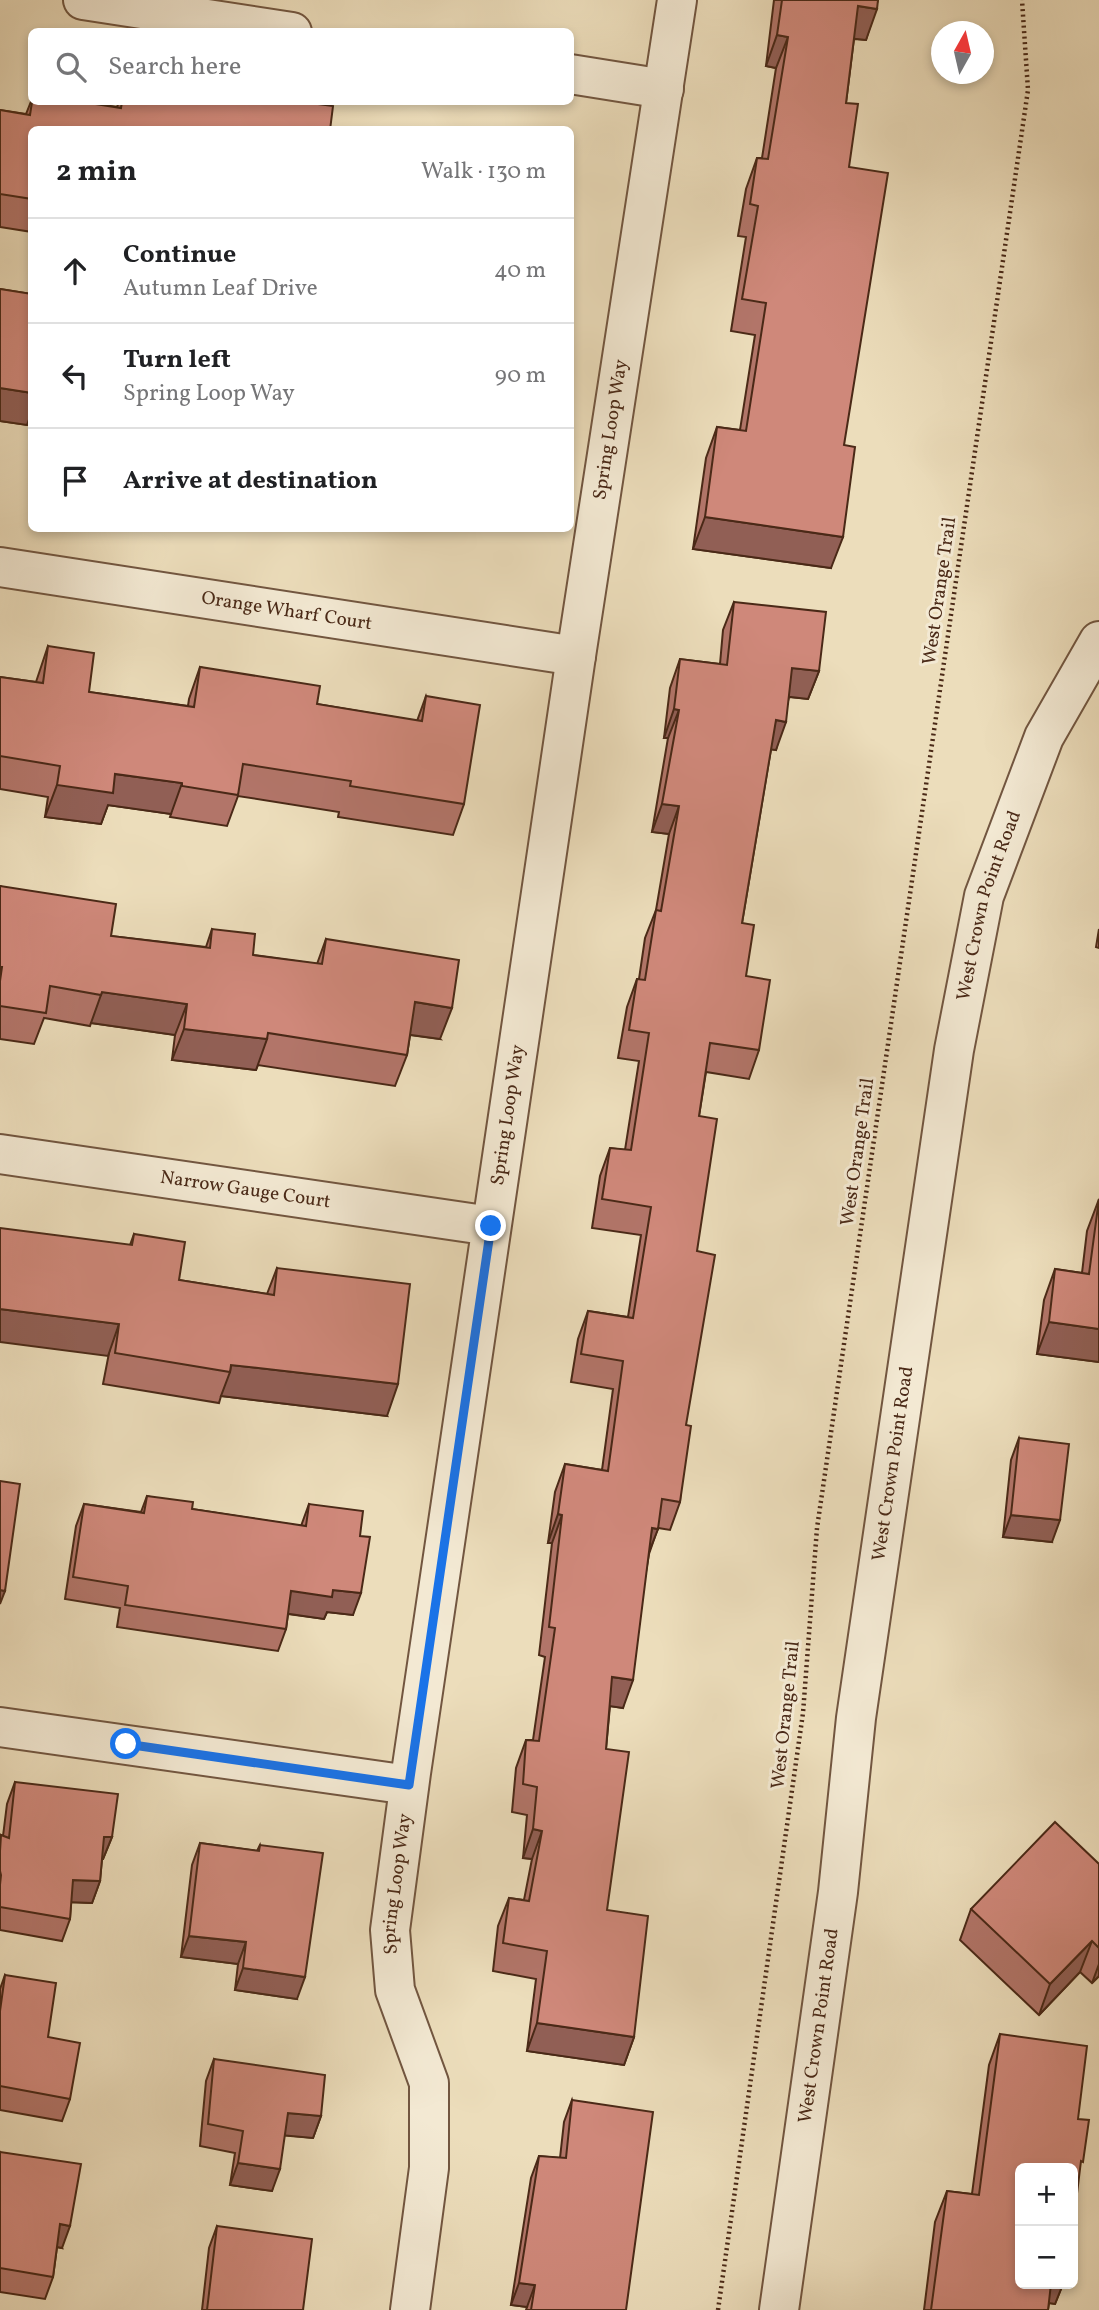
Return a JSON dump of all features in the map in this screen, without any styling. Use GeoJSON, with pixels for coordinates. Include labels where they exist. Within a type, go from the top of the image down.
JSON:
{"type":"FeatureCollection","features":[{"type":"Feature","properties":{"kind":"street"},"geometry":{"type":"LineString","coordinates":[[83,0],[266,28]]}},
{"type":"Feature","properties":{"kind":"street","name":"Spring Loop Way"},"geometry":{"type":"LineString","coordinates":[[410,2310],[429,2168],[429,2082],[394,1990],[390,1939],[409,1785],[491,1226],[677,0]]}},
{"type":"Feature","properties":{"kind":"street"},"geometry":{"type":"LineString","coordinates":[[574,75],[664,89]]}},
{"type":"Feature","properties":{"kind":"street","name":"Orange Wharf Court"},"geometry":{"type":"LineString","coordinates":[[0,567],[576,656]]}},
{"type":"Feature","properties":{"kind":"street","name":"West Crown Point Road"},"geometry":{"type":"LineString","coordinates":[[779,2310],[838,1892],[856,1718],[959,1024],[984,896],[1044,737],[1099,641]]}},
{"type":"Feature","properties":{"kind":"street","name":"Narrow Gauge Court"},"geometry":{"type":"LineString","coordinates":[[0,1154],[491,1226]]}},
{"type":"Feature","properties":{"kind":"street"},"geometry":{"type":"LineString","coordinates":[[0,1727],[409,1785]]}},
{"type":"Feature","properties":{"kind":"path","name":"West Orange Trail"},"geometry":{"type":"LineString","coordinates":[[718,2310],[803,1713],[817,1528],[1028,90],[1022,0]]}},
{"type":"Feature","properties":{"kind":"building"},"geometry":{"type":"Polygon","coordinates":[[[782,0],[878,0],[877,9],[858,6],[846,103],[858,104],[849,167],[888,173],[844,445],[855,447],[843,537],[705,517],[717,427],[746,431],[766,303],[742,299],[758,206],[750,204],[757,158],[768,159],[788,37],[777,35],[782,0]]]}},
{"type":"Feature","properties":{"kind":"building"},"geometry":{"type":"Polygon","coordinates":[[[32,105],[102,105],[121,108],[122,105],[333,106],[330,126],[28,126],[28,198],[0,194],[0,110],[30,115],[32,105]]]}},
{"type":"Feature","properties":{"kind":"building"},"geometry":{"type":"Polygon","coordinates":[[[0,289],[28,293],[28,392],[0,388],[0,289]]]}},
{"type":"Feature","properties":{"kind":"building"},"geometry":{"type":"Polygon","coordinates":[[[734,602],[826,612],[819,671],[792,668],[786,722],[776,720],[742,923],[754,925],[746,976],[770,980],[759,1050],[710,1043],[699,1116],[717,1119],[697,1251],[715,1255],[686,1425],[691,1426],[680,1502],[662,1499],[658,1529],[652,1528],[633,1680],[612,1677],[606,1749],[629,1752],[607,1910],[648,1916],[634,2037],[537,2023],[547,1951],[503,1943],[509,1898],[529,1901],[542,1831],[533,1829],[537,1787],[523,1784],[526,1740],[539,1741],[555,1628],[549,1627],[565,1464],[608,1471],[623,1361],[581,1354],[588,1311],[633,1318],[651,1207],[602,1199],[610,1148],[631,1150],[649,1033],[629,1030],[637,979],[645,980],[656,910],[661,911],[679,806],[662,804],[679,710],[674,709],[680,659],[727,665],[734,602]]]}},
{"type":"Feature","properties":{"kind":"building"},"geometry":{"type":"Polygon","coordinates":[[[48,646],[94,653],[89,692],[194,707],[200,667],[320,686],[317,704],[422,721],[426,696],[480,705],[464,804],[350,786],[351,781],[243,764],[238,795],[182,786],[182,783],[115,774],[113,793],[57,785],[60,766],[0,756],[0,677],[43,683],[48,646]]]}},
{"type":"Feature","properties":{"kind":"building"},"geometry":{"type":"Polygon","coordinates":[[[0,886],[116,904],[111,936],[210,948],[212,929],[255,934],[253,955],[322,964],[326,939],[459,960],[452,1008],[415,1002],[407,1055],[268,1033],[267,1039],[184,1029],[187,1004],[102,992],[101,995],[50,986],[46,1013],[0,1006],[0,886]]]}},
{"type":"Feature","properties":{"kind":"building"},"geometry":{"type":"Polygon","coordinates":[[[1099,1199],[1099,1329],[1049,1322],[1055,1269],[1089,1274],[1099,1199]]]}},
{"type":"Feature","properties":{"kind":"building"},"geometry":{"type":"Polygon","coordinates":[[[0,1228],[132,1245],[134,1234],[185,1242],[179,1280],[274,1295],[277,1268],[410,1284],[398,1384],[231,1365],[230,1372],[115,1353],[119,1324],[0,1309],[0,1228]]]}},
{"type":"Feature","properties":{"kind":"building"},"geometry":{"type":"Polygon","coordinates":[[[1019,1438],[1069,1444],[1060,1520],[1011,1515],[1019,1438]]]}},
{"type":"Feature","properties":{"kind":"building"},"geometry":{"type":"Polygon","coordinates":[[[0,1481],[20,1484],[5,1591],[0,1590],[0,1481]]]}},
{"type":"Feature","properties":{"kind":"building"},"geometry":{"type":"Polygon","coordinates":[[[147,1496],[193,1502],[192,1509],[306,1526],[309,1504],[363,1511],[360,1536],[370,1537],[361,1593],[333,1590],[332,1597],[291,1591],[286,1629],[125,1605],[128,1586],[73,1577],[84,1504],[144,1513],[147,1496]]]}},
{"type":"Feature","properties":{"kind":"building"},"geometry":{"type":"Polygon","coordinates":[[[15,1782],[118,1794],[112,1837],[104,1837],[100,1881],[73,1880],[70,1919],[0,1907],[1,1835],[9,1838],[15,1782]]]}},
{"type":"Feature","properties":{"kind":"building"},"geometry":{"type":"Polygon","coordinates":[[[1055,1822],[1099,1864],[1099,1948],[1092,1941],[1050,1984],[971,1909],[1055,1822]]]}},
{"type":"Feature","properties":{"kind":"building"},"geometry":{"type":"Polygon","coordinates":[[[200,1843],[259,1851],[260,1845],[323,1853],[305,1977],[243,1968],[246,1942],[189,1936],[200,1843]]]}},
{"type":"Feature","properties":{"kind":"building"},"geometry":{"type":"Polygon","coordinates":[[[5,1975],[56,1983],[48,2037],[80,2043],[70,2099],[0,2086],[0,2011],[5,1975]]]}},
{"type":"Feature","properties":{"kind":"building"},"geometry":{"type":"Polygon","coordinates":[[[1000,2034],[1087,2046],[1078,2119],[1089,2120],[1078,2185],[1078,2163],[1015,2163],[1015,2289],[1050,2289],[1048,2310],[931,2310],[947,2191],[979,2195],[1000,2034]]]}},
{"type":"Feature","properties":{"kind":"building"},"geometry":{"type":"Polygon","coordinates":[[[214,2059],[325,2075],[321,2116],[288,2113],[280,2169],[238,2163],[243,2131],[208,2124],[214,2059]]]}},
{"type":"Feature","properties":{"kind":"building"},"geometry":{"type":"Polygon","coordinates":[[[572,2100],[653,2112],[626,2310],[531,2310],[535,2285],[519,2283],[539,2156],[566,2158],[572,2100]]]}},
{"type":"Feature","properties":{"kind":"building"},"geometry":{"type":"Polygon","coordinates":[[[0,2152],[81,2164],[70,2226],[60,2224],[53,2277],[0,2268],[0,2152]]]}},
{"type":"Feature","properties":{"kind":"building"},"geometry":{"type":"Polygon","coordinates":[[[217,2226],[312,2239],[303,2310],[207,2310],[217,2226]]]}},
{"type":"Feature","properties":{"kind":"route"},"geometry":{"type":"LineString","coordinates":[[126,1744],[409,1785],[491,1226]]}}]}
